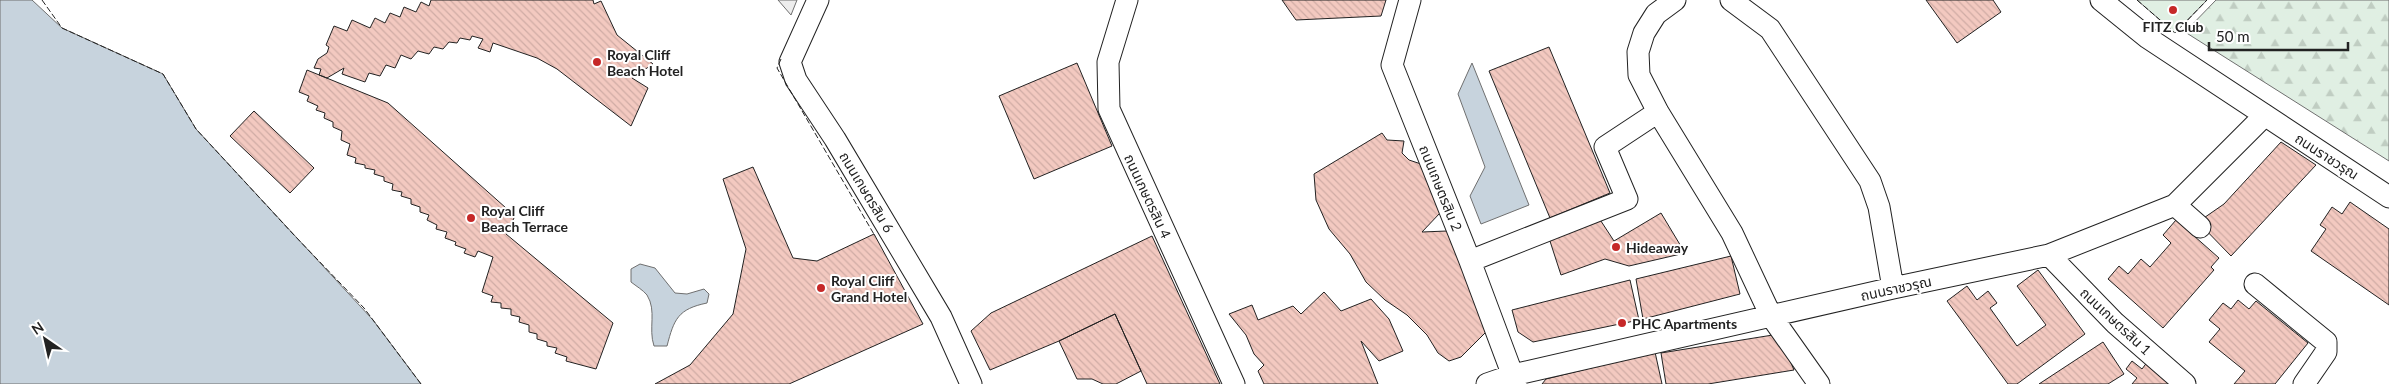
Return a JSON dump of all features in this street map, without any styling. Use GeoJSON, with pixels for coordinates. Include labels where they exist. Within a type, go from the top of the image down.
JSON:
{"type":"FeatureCollection","features":[{"type":"Feature","properties":{"kind":"street","name":"ถนนเกษตรสิน 6"},"geometry":{"type":"LineString","coordinates":[[818,0],[790,62],[796,80],[835,139],[941,317],[971,384]]}},
{"type":"Feature","properties":{"kind":"street","name":"ถนนเกษตรสิน 4"},"geometry":{"type":"LineString","coordinates":[[1127,0],[1108,62],[1109,110],[1234,384]]}},
{"type":"Feature","properties":{"kind":"street","name":"ถนนเกษตรสิน 2"},"geometry":{"type":"LineString","coordinates":[[1410,0],[1392,65],[1515,380]]}},
{"type":"Feature","properties":{"kind":"street"},"geometry":{"type":"LineString","coordinates":[[1675,0],[1656,14],[1644,33],[1638,52],[1639,75],[1658,112],[1732,233],[1771,316],[1819,384]]}},
{"type":"Feature","properties":{"kind":"street"},"geometry":{"type":"LineString","coordinates":[[1731,0],[1770,29],[1870,181],[1879,207],[1893,288]]}},
{"type":"Feature","properties":{"kind":"street","name":"ถนนราชวรุณ"},"geometry":{"type":"LineString","coordinates":[[2100,0],[2148,38],[2389,197]]}},
{"type":"Feature","properties":{"kind":"street"},"geometry":{"type":"LineString","coordinates":[[1470,261],[1627,199],[1605,146],[1658,112]]}},
{"type":"Feature","properties":{"kind":"street","name":"ถนนราชวรุณ"},"geometry":{"type":"LineString","coordinates":[[1488,384],[1515,380],[1771,316],[2049,255],[2175,205],[2265,115]]}},
{"type":"Feature","properties":{"kind":"street"},"geometry":{"type":"LineString","coordinates":[[2175,205],[2200,227]]}},
{"type":"Feature","properties":{"kind":"street","name":"ถนนเกษตรสิน 1"},"geometry":{"type":"LineString","coordinates":[[2049,255],[2115,323],[2185,384]]}},
{"type":"Feature","properties":{"kind":"street"},"geometry":{"type":"LineString","coordinates":[[2255,284],[2326,342],[2326,352],[2304,384]]}},
{"type":"Feature","properties":{"kind":"green space","name":"FITZ Club"},"geometry":{"type":"Polygon","coordinates":[[[2137,0],[2207,0],[2175,33],[2137,0]]]}},
{"type":"Feature","properties":{"kind":"green space"},"geometry":{"type":"Polygon","coordinates":[[[2216,0],[2389,0],[2389,161],[2185,32],[2216,0]]]}},
{"type":"Feature","properties":{"kind":"shaded area"},"geometry":{"type":"Polygon","coordinates":[[[0,0],[32,0],[62,28],[163,74],[196,129],[373,320],[421,384],[0,384],[0,0]]]}},
{"type":"Feature","properties":{"kind":"shaded area"},"geometry":{"type":"Polygon","coordinates":[[[778,0],[797,0],[791,15],[778,0]]]}},
{"type":"Feature","properties":{"kind":"shaded area"},"geometry":{"type":"Polygon","coordinates":[[[1472,63],[1529,205],[1481,224],[1470,196],[1485,167],[1458,94],[1472,63]]]}},
{"type":"Feature","properties":{"kind":"shaded area"},"geometry":{"type":"Polygon","coordinates":[[[640,264],[655,268],[675,293],[687,294],[704,289],[709,294],[707,303],[697,305],[683,312],[675,322],[667,346],[654,346],[650,301],[645,293],[631,282],[631,269],[640,264]]]}},
{"type":"Feature","properties":{"kind":"building","name":"Royal Cliff Beach Hotel"},"geometry":{"type":"Polygon","coordinates":[[[431,0],[593,0],[594,4],[601,1],[617,35],[653,64],[632,78],[648,88],[631,126],[557,69],[537,58],[493,43],[490,52],[478,48],[483,39],[472,36],[470,40],[460,38],[457,43],[449,42],[443,49],[434,47],[429,54],[418,51],[411,59],[401,55],[395,68],[386,65],[380,76],[369,73],[365,82],[342,74],[344,68],[327,78],[319,75],[321,69],[314,68],[318,59],[327,53],[329,47],[326,45],[334,26],[347,31],[352,20],[370,28],[375,18],[385,23],[390,13],[400,17],[404,7],[416,12],[421,2],[429,6],[431,0]]]}},
{"type":"Feature","properties":{"kind":"building"},"geometry":{"type":"Polygon","coordinates":[[[1282,0],[1386,0],[1381,16],[1296,20],[1282,0]]]}},
{"type":"Feature","properties":{"kind":"building"},"geometry":{"type":"Polygon","coordinates":[[[1926,0],[1993,0],[2001,12],[1957,43],[1926,0]]]}},
{"type":"Feature","properties":{"kind":"building"},"geometry":{"type":"Polygon","coordinates":[[[1549,47],[1610,193],[1550,218],[1489,71],[1549,47]]]}},
{"type":"Feature","properties":{"kind":"building"},"geometry":{"type":"Polygon","coordinates":[[[1077,63],[1112,146],[1034,179],[999,96],[1077,63]]]}},
{"type":"Feature","properties":{"kind":"building","name":"Royal Cliff Beach Terrace"},"geometry":{"type":"Polygon","coordinates":[[[307,70],[388,103],[515,216],[506,234],[613,323],[596,369],[566,361],[567,357],[555,353],[557,348],[547,346],[547,342],[537,339],[537,334],[529,332],[529,325],[519,322],[520,317],[511,315],[511,309],[501,308],[501,303],[491,302],[493,296],[482,292],[493,257],[478,251],[475,257],[464,253],[466,249],[455,245],[456,242],[445,238],[447,232],[436,229],[437,225],[427,220],[429,215],[420,212],[420,207],[411,204],[411,199],[401,196],[402,192],[392,190],[393,184],[384,181],[384,177],[374,174],[375,170],[355,163],[356,158],[347,155],[350,144],[341,140],[342,131],[333,127],[333,122],[324,118],[325,113],[316,110],[318,106],[307,101],[309,96],[299,92],[307,70]]]}},
{"type":"Feature","properties":{"kind":"building"},"geometry":{"type":"Polygon","coordinates":[[[254,111],[314,168],[290,193],[230,136],[254,111]]]}},
{"type":"Feature","properties":{"kind":"building"},"geometry":{"type":"Polygon","coordinates":[[[1382,133],[1387,140],[1404,141],[1402,153],[1409,160],[1421,164],[1440,213],[1422,232],[1447,231],[1455,238],[1487,331],[1461,357],[1449,361],[1438,353],[1427,335],[1407,315],[1385,300],[1366,282],[1350,254],[1329,229],[1316,200],[1314,174],[1382,133]]]}},
{"type":"Feature","properties":{"kind":"building"},"geometry":{"type":"Polygon","coordinates":[[[2281,142],[2316,165],[2231,256],[2198,222],[2224,204],[2281,142]]]}},
{"type":"Feature","properties":{"kind":"building","name":"Royal Cliff Grand Hotel"},"geometry":{"type":"Polygon","coordinates":[[[753,167],[793,258],[817,261],[874,234],[923,324],[789,384],[655,384],[690,365],[733,314],[746,249],[723,179],[753,167]]]}},
{"type":"Feature","properties":{"kind":"building"},"geometry":{"type":"Polygon","coordinates":[[[2350,202],[2389,229],[2389,305],[2311,251],[2326,229],[2320,225],[2332,207],[2342,214],[2350,202]]]}},
{"type":"Feature","properties":{"kind":"building","name":"Hideaway"},"geometry":{"type":"Polygon","coordinates":[[[1661,213],[1685,253],[1629,266],[1605,259],[1561,275],[1548,235],[1597,215],[1614,241],[1661,213]]]}},
{"type":"Feature","properties":{"kind":"building"},"geometry":{"type":"Polygon","coordinates":[[[2176,220],[2219,258],[2211,267],[2214,270],[2163,328],[2108,279],[2119,266],[2128,274],[2141,259],[2150,267],[2171,243],[2163,235],[2176,220]]]}},
{"type":"Feature","properties":{"kind":"building"},"geometry":{"type":"Polygon","coordinates":[[[1152,236],[1220,384],[1147,384],[1115,314],[1059,341],[990,370],[971,331],[991,313],[1152,236]]]}},
{"type":"Feature","properties":{"kind":"building"},"geometry":{"type":"Polygon","coordinates":[[[1731,256],[1740,294],[1643,319],[1636,279],[1731,256]]]}},
{"type":"Feature","properties":{"kind":"building"},"geometry":{"type":"Polygon","coordinates":[[[2038,270],[2085,334],[2017,384],[2008,384],[1947,301],[1967,286],[1977,300],[1988,291],[1997,303],[1990,308],[2017,346],[2046,325],[2017,286],[2038,270]]]}},
{"type":"Feature","properties":{"kind":"building"},"geometry":{"type":"Polygon","coordinates":[[[1630,280],[1639,320],[1533,342],[1518,332],[1512,310],[1630,280]]]}},
{"type":"Feature","properties":{"kind":"building"},"geometry":{"type":"Polygon","coordinates":[[[1324,292],[1341,311],[1371,299],[1389,319],[1403,351],[1379,361],[1361,341],[1378,384],[1264,384],[1258,371],[1264,365],[1254,354],[1246,335],[1229,314],[1252,305],[1258,320],[1293,306],[1301,314],[1324,292]]]}},
{"type":"Feature","properties":{"kind":"building"},"geometry":{"type":"Polygon","coordinates":[[[2238,300],[2249,309],[2256,301],[2308,343],[2275,384],[2234,384],[2245,371],[2209,342],[2220,329],[2209,320],[2223,303],[2231,309],[2238,300]]]}},
{"type":"Feature","properties":{"kind":"building"},"geometry":{"type":"Polygon","coordinates":[[[1115,314],[1141,371],[1116,384],[1103,384],[1092,379],[1077,379],[1059,341],[1115,314]]]}},
{"type":"Feature","properties":{"kind":"building"},"geometry":{"type":"Polygon","coordinates":[[[1779,334],[1794,370],[1708,384],[1666,384],[1661,353],[1779,334]]]}},
{"type":"Feature","properties":{"kind":"building"},"geometry":{"type":"Polygon","coordinates":[[[2103,342],[2124,374],[2108,384],[2039,384],[2103,342]]]}},
{"type":"Feature","properties":{"kind":"building"},"geometry":{"type":"Polygon","coordinates":[[[1655,352],[1662,384],[1542,384],[1546,379],[1655,352]]]}},
{"type":"Feature","properties":{"kind":"building"},"geometry":{"type":"Polygon","coordinates":[[[2132,361],[2142,369],[2148,361],[2177,384],[2132,384],[2137,378],[2126,369],[2132,361]]]}},
{"type":"Feature","properties":{"kind":"fence"},"geometry":{"type":"LineString","coordinates":[[42,0],[62,28],[163,74],[196,129],[364,308],[421,384]]}},
{"type":"Feature","properties":{"kind":"fence"},"geometry":{"type":"LineString","coordinates":[[2137,0],[2175,33],[2207,0]]}},
{"type":"Feature","properties":{"kind":"fence"},"geometry":{"type":"LineString","coordinates":[[781,59],[777,68],[875,236]]}},
{"type":"Feature","properties":{"kind":"place","name":"FITZ Club"},"geometry":{"type":"Point","coordinates":[2173,10]}},
{"type":"Feature","properties":{"kind":"place","name":"Royal Cliff Beach Hotel"},"geometry":{"type":"Point","coordinates":[597,62]}},
{"type":"Feature","properties":{"kind":"place","name":"Royal Cliff Beach Terrace"},"geometry":{"type":"Point","coordinates":[471,218]}},
{"type":"Feature","properties":{"kind":"place","name":"Hideaway"},"geometry":{"type":"Point","coordinates":[1616,247]}},
{"type":"Feature","properties":{"kind":"place","name":"Royal Cliff Grand Hotel"},"geometry":{"type":"Point","coordinates":[821,288]}},
{"type":"Feature","properties":{"kind":"place","name":"PHC Apartments"},"geometry":{"type":"Point","coordinates":[1622,323]}}]}
